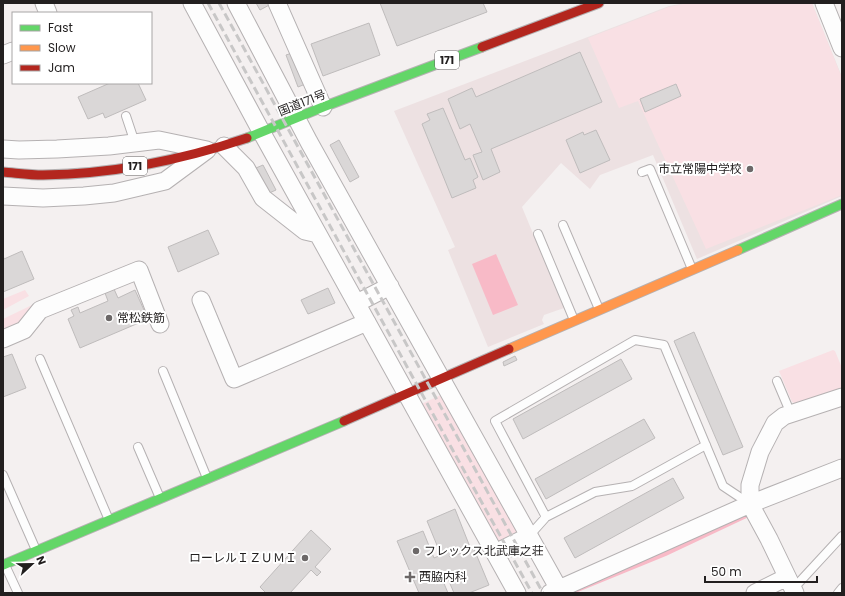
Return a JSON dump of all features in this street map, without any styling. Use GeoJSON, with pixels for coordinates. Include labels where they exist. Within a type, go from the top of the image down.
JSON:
{"type":"FeatureCollection","features":[{"type":"Feature","properties":{"kind":"main road","name":"国道171号"},"geometry":{"type":"LineString","coordinates":[[3,172],[42,175],[98,171],[144,165],[224,146],[262,133],[568,8],[599,3]]}},
{"type":"Feature","properties":{"kind":"main road"},"geometry":{"type":"LineString","coordinates":[[4,565],[442,379],[842,204]]}},
{"type":"Feature","properties":{"kind":"street"},"geometry":{"type":"LineString","coordinates":[[192,3],[262,133],[517,593]]}},
{"type":"Feature","properties":{"kind":"street"},"geometry":{"type":"LineString","coordinates":[[236,3],[296,118],[529,536],[557,592],[750,504],[842,468]]}},
{"type":"Feature","properties":{"kind":"street"},"geometry":{"type":"LineString","coordinates":[[277,3],[323,107]]}},
{"type":"Feature","properties":{"kind":"street"},"geometry":{"type":"LineString","coordinates":[[824,3],[842,48]]}},
{"type":"Feature","properties":{"kind":"street"},"geometry":{"type":"LineString","coordinates":[[3,149],[57,149],[159,140],[207,150]]}},
{"type":"Feature","properties":{"kind":"street"},"geometry":{"type":"LineString","coordinates":[[224,146],[246,168],[263,198],[305,231],[318,234]]}},
{"type":"Feature","properties":{"kind":"street"},"geometry":{"type":"LineString","coordinates":[[3,196],[57,197],[114,193],[165,181],[207,150]]}},
{"type":"Feature","properties":{"kind":"street"},"geometry":{"type":"LineString","coordinates":[[14,337],[24,330],[40,310],[139,270],[160,324]]}},
{"type":"Feature","properties":{"kind":"street"},"geometry":{"type":"LineString","coordinates":[[357,303],[390,286]]}},
{"type":"Feature","properties":{"kind":"street"},"geometry":{"type":"LineString","coordinates":[[200,300],[234,379],[367,322]]}},
{"type":"Feature","properties":{"kind":"street"},"geometry":{"type":"LineString","coordinates":[[755,593],[792,586],[750,504],[750,485],[760,452],[775,423],[784,416],[842,397]]}},
{"type":"Feature","properties":{"kind":"street"},"geometry":{"type":"LineString","coordinates":[[495,553],[529,536]]}},
{"type":"Feature","properties":{"kind":"lane"},"geometry":{"type":"LineString","coordinates":[[126,116],[135,143]]}},
{"type":"Feature","properties":{"kind":"lane"},"geometry":{"type":"LineString","coordinates":[[642,172],[650,169],[692,269]]}},
{"type":"Feature","properties":{"kind":"lane"},"geometry":{"type":"LineString","coordinates":[[563,225],[600,310]]}},
{"type":"Feature","properties":{"kind":"lane"},"geometry":{"type":"LineString","coordinates":[[538,234],[575,321]]}},
{"type":"Feature","properties":{"kind":"lane"},"geometry":{"type":"LineString","coordinates":[[546,517],[495,421],[635,340],[664,345],[723,486],[750,504]]}},
{"type":"Feature","properties":{"kind":"lane"},"geometry":{"type":"LineString","coordinates":[[40,359],[109,520]]}},
{"type":"Feature","properties":{"kind":"lane"},"geometry":{"type":"LineString","coordinates":[[163,371],[208,478]]}},
{"type":"Feature","properties":{"kind":"lane"},"geometry":{"type":"LineString","coordinates":[[50,383],[58,379]]}},
{"type":"Feature","properties":{"kind":"lane"},"geometry":{"type":"LineString","coordinates":[[777,381],[790,414]]}},
{"type":"Feature","properties":{"kind":"lane"},"geometry":{"type":"LineString","coordinates":[[529,536],[546,517],[595,492],[632,486],[706,445]]}},
{"type":"Feature","properties":{"kind":"lane"},"geometry":{"type":"LineString","coordinates":[[138,447],[161,498]]}},
{"type":"Feature","properties":{"kind":"lane"},"geometry":{"type":"LineString","coordinates":[[3,476],[36,551]]}},
{"type":"Feature","properties":{"kind":"lane"},"geometry":{"type":"LineString","coordinates":[[792,586],[842,536]]}},
{"type":"Feature","properties":{"kind":"lane"},"geometry":{"type":"LineString","coordinates":[[4,565],[18,593]]}},
{"type":"Feature","properties":{"kind":"lane"},"geometry":{"type":"LineString","coordinates":[[838,593],[842,588]]}},
{"type":"Feature","properties":{"kind":"shaded area","name":"市立常陽中学校"},"geometry":{"type":"Polygon","coordinates":[[[685,3],[812,3],[842,77],[842,196],[697,259],[653,155],[600,175],[590,189],[561,163],[522,207],[564,308],[544,315],[542,320],[544,324],[488,347],[448,250],[455,247],[394,111],[669,6],[685,3]]]}},
{"type":"Feature","properties":{"kind":"shaded area"},"geometry":{"type":"Polygon","coordinates":[[[688,3],[812,3],[842,78],[842,195],[706,249],[638,101],[619,108],[588,38],[669,7],[688,3]]]}},
{"type":"Feature","properties":{"kind":"shaded area"},"geometry":{"type":"Polygon","coordinates":[[[496,254],[518,305],[493,315],[472,264],[496,254]]]}},
{"type":"Feature","properties":{"kind":"shaded area"},"geometry":{"type":"Polygon","coordinates":[[[25,290],[29,296],[3,310],[3,299],[25,290]]]}},
{"type":"Feature","properties":{"kind":"shaded area"},"geometry":{"type":"Polygon","coordinates":[[[32,305],[34,310],[21,325],[3,332],[3,319],[32,305]]]}},
{"type":"Feature","properties":{"kind":"shaded area"},"geometry":{"type":"Polygon","coordinates":[[[833,350],[835,351],[842,368],[842,392],[800,405],[792,402],[779,371],[833,350]]]}},
{"type":"Feature","properties":{"kind":"shaded area"},"geometry":{"type":"Polygon","coordinates":[[[447,392],[523,530],[495,546],[417,406],[447,392]]]}},
{"type":"Feature","properties":{"kind":"building"},"geometry":{"type":"Polygon","coordinates":[[[256,3],[273,3],[260,10],[256,3]]]}},
{"type":"Feature","properties":{"kind":"building"},"geometry":{"type":"Polygon","coordinates":[[[380,3],[483,3],[487,12],[397,46],[380,3]]]}},
{"type":"Feature","properties":{"kind":"building"},"geometry":{"type":"Polygon","coordinates":[[[369,23],[380,55],[323,76],[311,44],[369,23]]]}},
{"type":"Feature","properties":{"kind":"building"},"geometry":{"type":"Polygon","coordinates":[[[295,52],[308,83],[298,87],[286,55],[295,52]]]}},
{"type":"Feature","properties":{"kind":"building"},"geometry":{"type":"Polygon","coordinates":[[[580,52],[602,102],[491,149],[500,172],[483,180],[473,155],[482,152],[470,124],[460,129],[448,99],[472,88],[476,97],[580,52]]]}},
{"type":"Feature","properties":{"kind":"building"},"geometry":{"type":"Polygon","coordinates":[[[108,84],[138,84],[146,100],[105,118],[103,113],[88,119],[78,97],[108,84]]]}},
{"type":"Feature","properties":{"kind":"building"},"geometry":{"type":"Polygon","coordinates":[[[676,84],[681,96],[645,112],[640,99],[676,84]]]}},
{"type":"Feature","properties":{"kind":"building"},"geometry":{"type":"Polygon","coordinates":[[[443,108],[465,160],[470,158],[478,177],[473,180],[476,188],[452,198],[422,124],[430,120],[427,114],[443,108]]]}},
{"type":"Feature","properties":{"kind":"building"},"geometry":{"type":"Polygon","coordinates":[[[596,130],[610,160],[580,173],[566,140],[583,132],[584,135],[596,130]]]}},
{"type":"Feature","properties":{"kind":"building"},"geometry":{"type":"Polygon","coordinates":[[[339,140],[359,177],[350,182],[330,145],[339,140]]]}},
{"type":"Feature","properties":{"kind":"building"},"geometry":{"type":"Polygon","coordinates":[[[263,165],[276,190],[267,194],[256,168],[263,165]]]}},
{"type":"Feature","properties":{"kind":"building"},"geometry":{"type":"Polygon","coordinates":[[[208,230],[219,254],[178,272],[168,247],[208,230]]]}},
{"type":"Feature","properties":{"kind":"building"},"geometry":{"type":"Polygon","coordinates":[[[22,251],[34,279],[3,292],[3,255],[4,259],[22,251]]]}},
{"type":"Feature","properties":{"kind":"building"},"geometry":{"type":"Polygon","coordinates":[[[328,288],[335,303],[308,314],[301,300],[328,288]]]}},
{"type":"Feature","properties":{"kind":"building","name":"常松鉄筋"},"geometry":{"type":"Polygon","coordinates":[[[114,289],[118,298],[135,290],[148,319],[80,348],[68,319],[74,316],[71,310],[78,307],[80,313],[108,301],[105,293],[114,289]]]}},
{"type":"Feature","properties":{"kind":"building"},"geometry":{"type":"Polygon","coordinates":[[[694,332],[743,447],[723,455],[674,341],[694,332]]]}},
{"type":"Feature","properties":{"kind":"building"},"geometry":{"type":"Polygon","coordinates":[[[12,354],[26,388],[3,397],[3,357],[12,354]]]}},
{"type":"Feature","properties":{"kind":"building"},"geometry":{"type":"Polygon","coordinates":[[[515,356],[517,360],[504,366],[503,362],[515,356]]]}},
{"type":"Feature","properties":{"kind":"building"},"geometry":{"type":"Polygon","coordinates":[[[621,359],[632,379],[523,439],[513,419],[621,359]]]}},
{"type":"Feature","properties":{"kind":"building"},"geometry":{"type":"Polygon","coordinates":[[[644,419],[655,438],[546,499],[535,479],[644,419]]]}},
{"type":"Feature","properties":{"kind":"building"},"geometry":{"type":"Polygon","coordinates":[[[673,478],[684,498],[575,558],[564,538],[673,478]]]}},
{"type":"Feature","properties":{"kind":"building","name":"フレックス北武庫之荘"},"geometry":{"type":"Polygon","coordinates":[[[455,509],[470,547],[449,555],[450,557],[474,549],[489,585],[469,593],[454,593],[445,572],[440,574],[448,593],[419,593],[397,541],[423,531],[434,558],[441,555],[427,521],[455,509]]]}},
{"type":"Feature","properties":{"kind":"building","name":"ローレルＩＺＵＭＩ"},"geometry":{"type":"Polygon","coordinates":[[[311,530],[331,549],[315,567],[321,572],[317,576],[311,570],[290,593],[266,593],[260,587],[311,530]]]}},
{"type":"Feature","properties":{"kind":"waterway"},"geometry":{"type":"LineString","coordinates":[[577,590],[665,554],[752,513]]}},
{"type":"Feature","properties":{"kind":"railway"},"geometry":{"type":"LineString","coordinates":[[208,3],[532,593]]}},
{"type":"Feature","properties":{"kind":"railway"},"geometry":{"type":"LineString","coordinates":[[219,3],[543,593]]}},
{"type":"Feature","properties":{"kind":"traffic: fast"},"geometry":{"type":"LineString","coordinates":[[247,138],[323,107],[482,47]]}},
{"type":"Feature","properties":{"kind":"traffic: fast"},"geometry":{"type":"LineString","coordinates":[[738,250],[842,204]]}},
{"type":"Feature","properties":{"kind":"traffic: fast"},"geometry":{"type":"LineString","coordinates":[[3,565],[344,421]]}},
{"type":"Feature","properties":{"kind":"traffic: slow"},"geometry":{"type":"LineString","coordinates":[[509,349],[738,250]]}},
{"type":"Feature","properties":{"kind":"traffic: jam"},"geometry":{"type":"LineString","coordinates":[[482,47],[599,3]]}},
{"type":"Feature","properties":{"kind":"traffic: jam"},"geometry":{"type":"LineString","coordinates":[[3,172],[43,175],[121,169],[197,153],[247,138]]}},
{"type":"Feature","properties":{"kind":"traffic: jam"},"geometry":{"type":"LineString","coordinates":[[344,421],[509,349]]}},
{"type":"Feature","properties":{"kind":"place","name":"市立常陽中学校"},"geometry":{"type":"Point","coordinates":[750,169]}},
{"type":"Feature","properties":{"kind":"place","name":"常松鉄筋"},"geometry":{"type":"Point","coordinates":[109,318]}},
{"type":"Feature","properties":{"kind":"place","name":"フレックス北武庫之荘"},"geometry":{"type":"Point","coordinates":[416,551]}},
{"type":"Feature","properties":{"kind":"place","name":"ローレルＩＺＵＭＩ"},"geometry":{"type":"Point","coordinates":[305,558]}},
{"type":"Feature","properties":{"kind":"place","name":"西脇内科"},"geometry":{"type":"Point","coordinates":[410,577]}}]}
